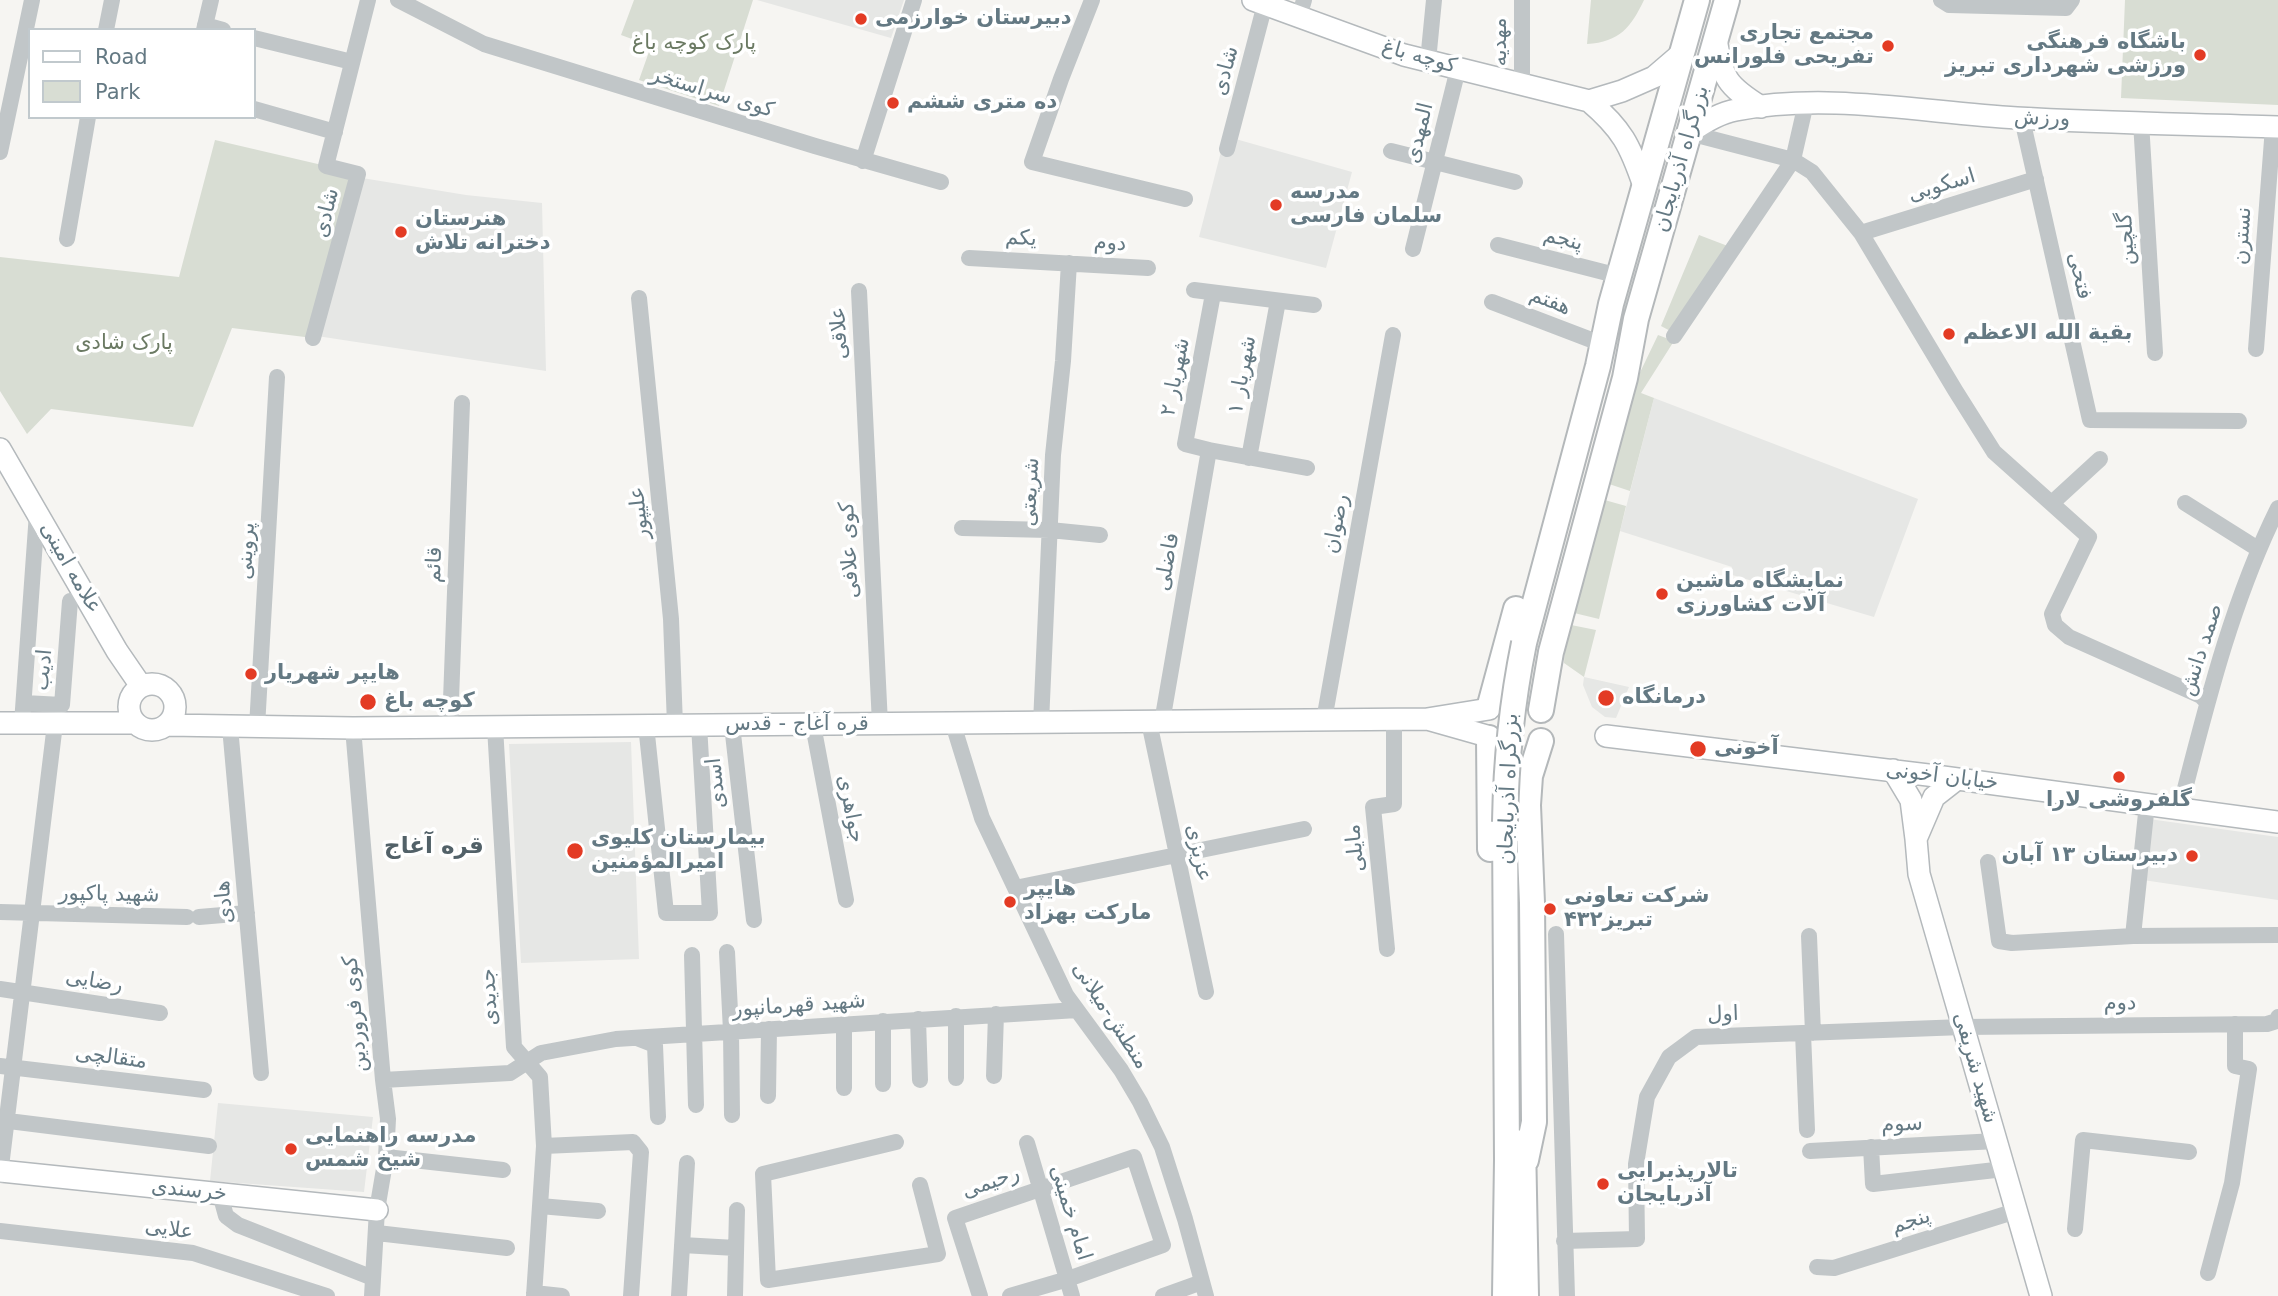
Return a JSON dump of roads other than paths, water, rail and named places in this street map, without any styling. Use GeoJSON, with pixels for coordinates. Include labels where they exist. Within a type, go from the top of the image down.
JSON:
{"type":"FeatureCollection","features":[{"type":"Feature","properties":{"kind":"highway","name":"بزرگراه آذربایجان"},"geometry":{"type":"LineString","coordinates":[[1542,710],[1530,645],[1611,304],[1697,0]]}},
{"type":"Feature","properties":{"kind":"highway","name":"بزرگراه آذربایجان"},"geometry":{"type":"LineString","coordinates":[[1490,707],[1530,645],[1611,369],[1636,318],[1727,0]]}},
{"type":"Feature","properties":{"kind":"highway","name":"بزرگراه آذربایجان"},"geometry":{"type":"LineString","coordinates":[[1526,1296],[1516,1164],[1493,1087],[1510,814],[1529,680],[1530,645],[1583,366],[1611,304]]}},
{"type":"Feature","properties":{"kind":"highway"},"geometry":{"type":"LineString","coordinates":[[1505,697],[1534,701],[1542,710],[1546,727],[1541,741],[1527,750],[1499,747],[1488,737],[1484,720],[1490,707],[1505,697]]}},
{"type":"Feature","properties":{"kind":"highway","name":"بزرگراه آذربایجان"},"geometry":{"type":"LineString","coordinates":[[1488,737],[1510,814],[1520,1067],[1516,1164],[1505,1296]]}},
{"type":"Feature","properties":{"kind":"highway","name":"بزرگراه آذربایجان"},"geometry":{"type":"LineString","coordinates":[[1510,814],[1530,776],[1541,741]]}},
{"type":"Feature","properties":{"kind":"main road","name":"کوچه باغ"},"geometry":{"type":"LineString","coordinates":[[1259,2],[1302,8],[1404,55],[1588,101]]}},
{"type":"Feature","properties":{"kind":"main road"},"geometry":{"type":"LineString","coordinates":[[1716,39],[1723,73],[1730,86],[1761,107]]}},
{"type":"Feature","properties":{"kind":"main road"},"geometry":{"type":"LineString","coordinates":[[1588,101],[1622,91],[1654,77],[1682,53]]}},
{"type":"Feature","properties":{"kind":"main road"},"geometry":{"type":"LineString","coordinates":[[1588,101],[1613,122],[1632,150],[1644,186]]}},
{"type":"Feature","properties":{"kind":"main road","name":"ورزش"},"geometry":{"type":"LineString","coordinates":[[1689,133],[1707,120],[1735,110],[1806,103],[1841,103],[2022,118],[2275,127]]}},
{"type":"Feature","properties":{"kind":"main road","name":"علامه امینی"},"geometry":{"type":"LineString","coordinates":[[0,449],[117,651],[141,686]]}},
{"type":"Feature","properties":{"kind":"main road"},"geometry":{"type":"LineString","coordinates":[[155,684],[168,690],[175,701],[175,714],[168,725],[157,731],[144,730],[134,723],[129,710],[131,696],[141,686],[155,684]]}},
{"type":"Feature","properties":{"kind":"main road"},"geometry":{"type":"LineString","coordinates":[[1427,719],[1490,707]]}},
{"type":"Feature","properties":{"kind":"main road"},"geometry":{"type":"LineString","coordinates":[[0,723],[23,713],[55,723],[134,723]]}},
{"type":"Feature","properties":{"kind":"main road"},"geometry":{"type":"LineString","coordinates":[[1427,719],[1488,737]]}},
{"type":"Feature","properties":{"kind":"main road","name":"قره آغاج - قدس"},"geometry":{"type":"LineString","coordinates":[[168,725],[353,728],[1427,719]]}},
{"type":"Feature","properties":{"kind":"main road","name":"خیابان آخونی"},"geometry":{"type":"LineString","coordinates":[[1606,736],[1893,770],[2278,822]]}},
{"type":"Feature","properties":{"kind":"main road","name":"شهید شریفی"},"geometry":{"type":"LineString","coordinates":[[1893,770],[1910,800],[1919,874],[2041,1296]]}},
{"type":"Feature","properties":{"kind":"main road"},"geometry":{"type":"LineString","coordinates":[[1916,839],[1934,797],[1957,779]]}},
{"type":"Feature","properties":{"kind":"main road","name":"خرسندی"},"geometry":{"type":"LineString","coordinates":[[0,1173],[377,1210]]}},
{"type":"Feature","properties":{"kind":"street"},"geometry":{"type":"LineString","coordinates":[[0,152],[8,79],[32,0]]}},
{"type":"Feature","properties":{"kind":"street"},"geometry":{"type":"LineString","coordinates":[[106,28],[112,0]]}},
{"type":"Feature","properties":{"kind":"street"},"geometry":{"type":"LineString","coordinates":[[204,27],[211,0]]}},
{"type":"Feature","properties":{"kind":"street","name":"شادی"},"geometry":{"type":"LineString","coordinates":[[313,338],[358,174],[326,166],[368,0]]}},
{"type":"Feature","properties":{"kind":"street","name":"کوی سراستخر"},"geometry":{"type":"LineString","coordinates":[[398,0],[484,44],[863,161],[941,182]]}},
{"type":"Feature","properties":{"kind":"street"},"geometry":{"type":"LineString","coordinates":[[863,161],[914,0]]}},
{"type":"Feature","properties":{"kind":"street"},"geometry":{"type":"LineString","coordinates":[[1092,0],[1032,162],[1185,199]]}},
{"type":"Feature","properties":{"kind":"street"},"geometry":{"type":"LineString","coordinates":[[1428,61],[1434,0]]}},
{"type":"Feature","properties":{"kind":"street","name":"مهدیه"},"geometry":{"type":"LineString","coordinates":[[1522,0],[1522,84]]}},
{"type":"Feature","properties":{"kind":"street"},"geometry":{"type":"LineString","coordinates":[[1941,0],[1949,5],[2004,4],[2066,8],[2072,0]]}},
{"type":"Feature","properties":{"kind":"street","name":"شادی"},"geometry":{"type":"LineString","coordinates":[[1227,149],[1259,2]]}},
{"type":"Feature","properties":{"kind":"street"},"geometry":{"type":"LineString","coordinates":[[256,38],[352,62]]}},
{"type":"Feature","properties":{"kind":"street","name":"المهدی"},"geometry":{"type":"LineString","coordinates":[[1413,249],[1458,68]]}},
{"type":"Feature","properties":{"kind":"street"},"geometry":{"type":"LineString","coordinates":[[1674,337],[1793,160],[1806,103]]}},
{"type":"Feature","properties":{"kind":"street"},"geometry":{"type":"LineString","coordinates":[[256,110],[335,132]]}},
{"type":"Feature","properties":{"kind":"street","name":"فتحی"},"geometry":{"type":"LineString","coordinates":[[2022,118],[2090,421],[2239,421]]}},
{"type":"Feature","properties":{"kind":"street"},"geometry":{"type":"LineString","coordinates":[[67,239],[88,119]]}},
{"type":"Feature","properties":{"kind":"street","name":"گلچین"},"geometry":{"type":"LineString","coordinates":[[2141,122],[2155,353]]}},
{"type":"Feature","properties":{"kind":"street","name":"نسترن"},"geometry":{"type":"LineString","coordinates":[[2256,349],[2275,127]]}},
{"type":"Feature","properties":{"kind":"street"},"geometry":{"type":"LineString","coordinates":[[1689,133],[1793,160],[1812,172],[1861,233],[1994,452],[2089,537],[2052,614],[2055,625],[2069,637],[2201,696],[2206,701]]}},
{"type":"Feature","properties":{"kind":"street"},"geometry":{"type":"LineString","coordinates":[[1391,151],[1515,182]]}},
{"type":"Feature","properties":{"kind":"street","name":"اسکویی"},"geometry":{"type":"LineString","coordinates":[[1861,233],[2036,179]]}},
{"type":"Feature","properties":{"kind":"street","name":"پنجم"},"geometry":{"type":"LineString","coordinates":[[1497,245],[1619,276]]}},
{"type":"Feature","properties":{"kind":"street","name":"یکم"},"geometry":{"type":"LineString","coordinates":[[970,258],[1069,263]]}},
{"type":"Feature","properties":{"kind":"street","name":"دوم"},"geometry":{"type":"LineString","coordinates":[[1069,263],[1148,268]]}},
{"type":"Feature","properties":{"kind":"street","name":"شریعتی"},"geometry":{"type":"LineString","coordinates":[[1041,723],[1053,455],[1063,361],[1069,263]]}},
{"type":"Feature","properties":{"kind":"street"},"geometry":{"type":"LineString","coordinates":[[1194,290],[1314,305]]}},
{"type":"Feature","properties":{"kind":"street","name":"علاقی"},"geometry":{"type":"LineString","coordinates":[[859,291],[863,373]]}},
{"type":"Feature","properties":{"kind":"street","name":"شهریار ۲"},"geometry":{"type":"LineString","coordinates":[[1209,450],[1185,444],[1213,294]]}},
{"type":"Feature","properties":{"kind":"street","name":"علیپور"},"geometry":{"type":"LineString","coordinates":[[639,298],[670,606],[675,725]]}},
{"type":"Feature","properties":{"kind":"street","name":"شهریار ۱"},"geometry":{"type":"LineString","coordinates":[[1249,457],[1278,301]]}},
{"type":"Feature","properties":{"kind":"street","name":"هفتم"},"geometry":{"type":"LineString","coordinates":[[1492,302],[1594,341]]}},
{"type":"Feature","properties":{"kind":"street","name":"رضوان"},"geometry":{"type":"LineString","coordinates":[[1324,720],[1393,335]]}},
{"type":"Feature","properties":{"kind":"street","name":"کوی علافی"},"geometry":{"type":"LineString","coordinates":[[863,373],[880,724]]}},
{"type":"Feature","properties":{"kind":"street","name":"پروینی"},"geometry":{"type":"LineString","coordinates":[[257,727],[277,377]]}},
{"type":"Feature","properties":{"kind":"street","name":"قائم"},"geometry":{"type":"LineString","coordinates":[[450,727],[461,403]]}},
{"type":"Feature","properties":{"kind":"street"},"geometry":{"type":"LineString","coordinates":[[1209,450],[1307,468]]}},
{"type":"Feature","properties":{"kind":"street","name":"فاضلی"},"geometry":{"type":"LineString","coordinates":[[1155,722],[1209,450]]}},
{"type":"Feature","properties":{"kind":"street"},"geometry":{"type":"LineString","coordinates":[[2052,503],[2099,460]]}},
{"type":"Feature","properties":{"kind":"street"},"geometry":{"type":"LineString","coordinates":[[2185,503],[2258,549]]}},
{"type":"Feature","properties":{"kind":"street","name":"صمد دانش"},"geometry":{"type":"LineString","coordinates":[[2180,808],[2206,701],[2258,549],[2278,508]]}},
{"type":"Feature","properties":{"kind":"street"},"geometry":{"type":"LineString","coordinates":[[23,713],[37,512]]}},
{"type":"Feature","properties":{"kind":"street"},"geometry":{"type":"LineString","coordinates":[[962,528],[1100,534]]}},
{"type":"Feature","properties":{"kind":"street","name":"ادیب"},"geometry":{"type":"LineString","coordinates":[[23,713],[62,705],[70,601]]}},
{"type":"Feature","properties":{"kind":"street","name":"مایلی"},"geometry":{"type":"LineString","coordinates":[[1387,949],[1373,807],[1394,804],[1394,720]]}},
{"type":"Feature","properties":{"kind":"street","name":"عزیزی"},"geometry":{"type":"LineString","coordinates":[[1155,722],[1177,855],[1206,992]]}},
{"type":"Feature","properties":{"kind":"street"},"geometry":{"type":"LineString","coordinates":[[0,1173],[6,1067],[23,992],[55,723]]}},
{"type":"Feature","properties":{"kind":"street","name":"منطش-میلانی"},"geometry":{"type":"LineString","coordinates":[[953,724],[982,818],[1066,995],[1121,1070],[1162,1147],[1204,1289]]}},
{"type":"Feature","properties":{"kind":"street"},"geometry":{"type":"LineString","coordinates":[[646,725],[666,913],[710,912],[699,725]]}},
{"type":"Feature","properties":{"kind":"street","name":"اسدی"},"geometry":{"type":"LineString","coordinates":[[732,725],[754,920]]}},
{"type":"Feature","properties":{"kind":"street","name":"جواهری"},"geometry":{"type":"LineString","coordinates":[[813,725],[846,900]]}},
{"type":"Feature","properties":{"kind":"street","name":"هادی"},"geometry":{"type":"LineString","coordinates":[[230,727],[261,1073]]}},
{"type":"Feature","properties":{"kind":"street","name":"جدیدی"},"geometry":{"type":"LineString","coordinates":[[495,727],[514,1047],[540,1077],[544,1146],[534,1295]]}},
{"type":"Feature","properties":{"kind":"street","name":"کوی فروردین"},"geometry":{"type":"LineString","coordinates":[[353,728],[388,1119],[386,1157],[377,1210],[372,1296]]}},
{"type":"Feature","properties":{"kind":"street"},"geometry":{"type":"LineString","coordinates":[[2133,936],[2147,804]]}},
{"type":"Feature","properties":{"kind":"street"},"geometry":{"type":"LineString","coordinates":[[1015,888],[1304,829]]}},
{"type":"Feature","properties":{"kind":"street"},"geometry":{"type":"LineString","coordinates":[[1988,862],[1999,941],[2012,943],[2133,936],[2278,935]]}},
{"type":"Feature","properties":{"kind":"street","name":"شهید پاکپور"},"geometry":{"type":"LineString","coordinates":[[0,912],[193,917],[247,913]]}},
{"type":"Feature","properties":{"kind":"street"},"geometry":{"type":"LineString","coordinates":[[1556,934],[1567,1296]]}},
{"type":"Feature","properties":{"kind":"street"},"geometry":{"type":"LineString","coordinates":[[1807,1130],[1809,936]]}},
{"type":"Feature","properties":{"kind":"street"},"geometry":{"type":"LineString","coordinates":[[727,952],[732,1031],[732,1115]]}},
{"type":"Feature","properties":{"kind":"street"},"geometry":{"type":"LineString","coordinates":[[692,954],[696,1105]]}},
{"type":"Feature","properties":{"kind":"street","name":"رضایی"},"geometry":{"type":"LineString","coordinates":[[0,989],[160,1013]]}},
{"type":"Feature","properties":{"kind":"street","name":"شهید قهرمانپور"},"geometry":{"type":"LineString","coordinates":[[383,1080],[510,1073],[541,1053],[616,1039],[1077,1010]]}},
{"type":"Feature","properties":{"kind":"street"},"geometry":{"type":"LineString","coordinates":[[994,1076],[996,1014]]}},
{"type":"Feature","properties":{"kind":"street"},"geometry":{"type":"LineString","coordinates":[[956,1016],[956,1078]]}},
{"type":"Feature","properties":{"kind":"street"},"geometry":{"type":"LineString","coordinates":[[918,1019],[920,1080]]}},
{"type":"Feature","properties":{"kind":"street","name":"دوم"},"geometry":{"type":"LineString","coordinates":[[1963,1027],[2235,1024],[2277,1019]]}},
{"type":"Feature","properties":{"kind":"street"},"geometry":{"type":"LineString","coordinates":[[883,1021],[883,1084]]}},
{"type":"Feature","properties":{"kind":"street"},"geometry":{"type":"LineString","coordinates":[[844,1024],[844,1088]]}},
{"type":"Feature","properties":{"kind":"street"},"geometry":{"type":"LineString","coordinates":[[2208,1273],[2232,1183],[2249,1069],[2235,1066],[2235,1024]]}},
{"type":"Feature","properties":{"kind":"street","name":"اول"},"geometry":{"type":"LineString","coordinates":[[1564,1241],[1637,1239],[1636,1164],[1647,1097],[1669,1057],[1696,1037],[1963,1027]]}},
{"type":"Feature","properties":{"kind":"street"},"geometry":{"type":"LineString","coordinates":[[768,1096],[769,1029]]}},
{"type":"Feature","properties":{"kind":"street"},"geometry":{"type":"LineString","coordinates":[[637,1038],[654,1045],[658,1117]]}},
{"type":"Feature","properties":{"kind":"street","name":"متقالچی"},"geometry":{"type":"LineString","coordinates":[[6,1067],[204,1090]]}},
{"type":"Feature","properties":{"kind":"street"},"geometry":{"type":"LineString","coordinates":[[3,1120],[209,1146]]}},
{"type":"Feature","properties":{"kind":"street"},"geometry":{"type":"LineString","coordinates":[[2075,1229],[2083,1140],[2189,1152]]}},
{"type":"Feature","properties":{"kind":"street","name":"سوم"},"geometry":{"type":"LineString","coordinates":[[1810,1151],[1996,1141]]}},
{"type":"Feature","properties":{"kind":"street"},"geometry":{"type":"LineString","coordinates":[[544,1146],[633,1142],[640,1152],[631,1296]]}},
{"type":"Feature","properties":{"kind":"street"},"geometry":{"type":"LineString","coordinates":[[897,1142],[763,1174],[768,1280],[938,1254],[920,1185]]}},
{"type":"Feature","properties":{"kind":"street","name":"امام خمینی"},"geometry":{"type":"LineString","coordinates":[[1027,1143],[1072,1296]]}},
{"type":"Feature","properties":{"kind":"street"},"geometry":{"type":"LineString","coordinates":[[1871,1147],[1873,1184],[2004,1169]]}},
{"type":"Feature","properties":{"kind":"street"},"geometry":{"type":"LineString","coordinates":[[386,1157],[503,1170]]}},
{"type":"Feature","properties":{"kind":"street","name":"رحیمی"},"geometry":{"type":"LineString","coordinates":[[980,1296],[955,1218],[1134,1157],[1148,1199]]}},
{"type":"Feature","properties":{"kind":"street"},"geometry":{"type":"LineString","coordinates":[[679,1296],[687,1163]]}},
{"type":"Feature","properties":{"kind":"street"},"geometry":{"type":"LineString","coordinates":[[1010,1296],[1068,1279],[1163,1245],[1148,1199],[1176,1191]]}},
{"type":"Feature","properties":{"kind":"street"},"geometry":{"type":"LineString","coordinates":[[220,1194],[226,1216],[238,1225],[373,1278]]}},
{"type":"Feature","properties":{"kind":"street"},"geometry":{"type":"LineString","coordinates":[[540,1206],[598,1211]]}},
{"type":"Feature","properties":{"kind":"street"},"geometry":{"type":"LineString","coordinates":[[735,1296],[737,1210]]}},
{"type":"Feature","properties":{"kind":"street","name":"پنجم"},"geometry":{"type":"LineString","coordinates":[[1817,1267],[1834,1268],[2016,1211]]}},
{"type":"Feature","properties":{"kind":"street","name":"علایی"},"geometry":{"type":"LineString","coordinates":[[0,1231],[192,1252],[327,1296]]}},
{"type":"Feature","properties":{"kind":"street"},"geometry":{"type":"LineString","coordinates":[[377,1233],[507,1248]]}},
{"type":"Feature","properties":{"kind":"street"},"geometry":{"type":"LineString","coordinates":[[682,1245],[736,1248]]}},
{"type":"Feature","properties":{"kind":"street"},"geometry":{"type":"LineString","coordinates":[[785,1279],[786,1296]]}},
{"type":"Feature","properties":{"kind":"street"},"geometry":{"type":"LineString","coordinates":[[1163,1296],[1204,1289]]}},
{"type":"Feature","properties":{"kind":"street"},"geometry":{"type":"LineString","coordinates":[[534,1295],[562,1296]]}},
{"type":"Feature","properties":{"kind":"place","name":"دبیرستان خوارزمی"},"geometry":{"type":"Point","coordinates":[861,19]}},
{"type":"Feature","properties":{"kind":"place","name":"مجتمع تجاری تفریحی فلورانس"},"geometry":{"type":"Point","coordinates":[1888,46]}},
{"type":"Feature","properties":{"kind":"place","name":"باشگاه فرهنگی ورزشی شهرداری تبریز"},"geometry":{"type":"Point","coordinates":[2200,55]}},
{"type":"Feature","properties":{"kind":"place","name":"ده متری ششم"},"geometry":{"type":"Point","coordinates":[893,103]}},
{"type":"Feature","properties":{"kind":"place","name":"مدرسه سلمان فارسی"},"geometry":{"type":"Point","coordinates":[1276,205]}},
{"type":"Feature","properties":{"kind":"place","name":"هنرستان دخترانه تلاش"},"geometry":{"type":"Point","coordinates":[401,232]}},
{"type":"Feature","properties":{"kind":"place","name":"بقیة الله الاعظم"},"geometry":{"type":"Point","coordinates":[1949,334]}},
{"type":"Feature","properties":{"kind":"place","name":"نمایشگاه ماشین آلات کشاورزی"},"geometry":{"type":"Point","coordinates":[1662,594]}},
{"type":"Feature","properties":{"kind":"place","name":"هایپر شهریار"},"geometry":{"type":"Point","coordinates":[251,674]}},
{"type":"Feature","properties":{"kind":"place","name":"درمانگاه"},"geometry":{"type":"Point","coordinates":[1606,698]}},
{"type":"Feature","properties":{"kind":"place","name":"کوچه باغ"},"geometry":{"type":"Point","coordinates":[368,702]}},
{"type":"Feature","properties":{"kind":"place","name":"آخونی"},"geometry":{"type":"Point","coordinates":[1698,749]}},
{"type":"Feature","properties":{"kind":"place","name":"گلفروشی لارا"},"geometry":{"type":"Point","coordinates":[2119,777]}},
{"type":"Feature","properties":{"kind":"place","name":"بیمارستان کلیوی امیرالمؤمنین"},"geometry":{"type":"Point","coordinates":[575,851]}},
{"type":"Feature","properties":{"kind":"place","name":"دبیرستان ۱۳ آبان"},"geometry":{"type":"Point","coordinates":[2192,856]}},
{"type":"Feature","properties":{"kind":"place","name":"هایپر مارکت بهزاد"},"geometry":{"type":"Point","coordinates":[1010,902]}},
{"type":"Feature","properties":{"kind":"place","name":"شرکت تعاونی ۴۳۲تبریز"},"geometry":{"type":"Point","coordinates":[1550,909]}},
{"type":"Feature","properties":{"kind":"place","name":"مدرسه راهنمایی شیخ شمس"},"geometry":{"type":"Point","coordinates":[291,1149]}},
{"type":"Feature","properties":{"kind":"place","name":"تالارپذیرایی آذربایجان"},"geometry":{"type":"Point","coordinates":[1603,1184]}},
{"type":"Feature","properties":{"kind":"district","name":"قره آغاج"},"geometry":{"type":"Point","coordinates":[434,847]}},
{"type":"Feature","properties":{"kind":"park label","name":"پارک کوچه باغ"},"geometry":{"type":"Point","coordinates":[694,44]}},
{"type":"Feature","properties":{"kind":"park label","name":"پارک شادی"},"geometry":{"type":"Point","coordinates":[124,344]}}]}
